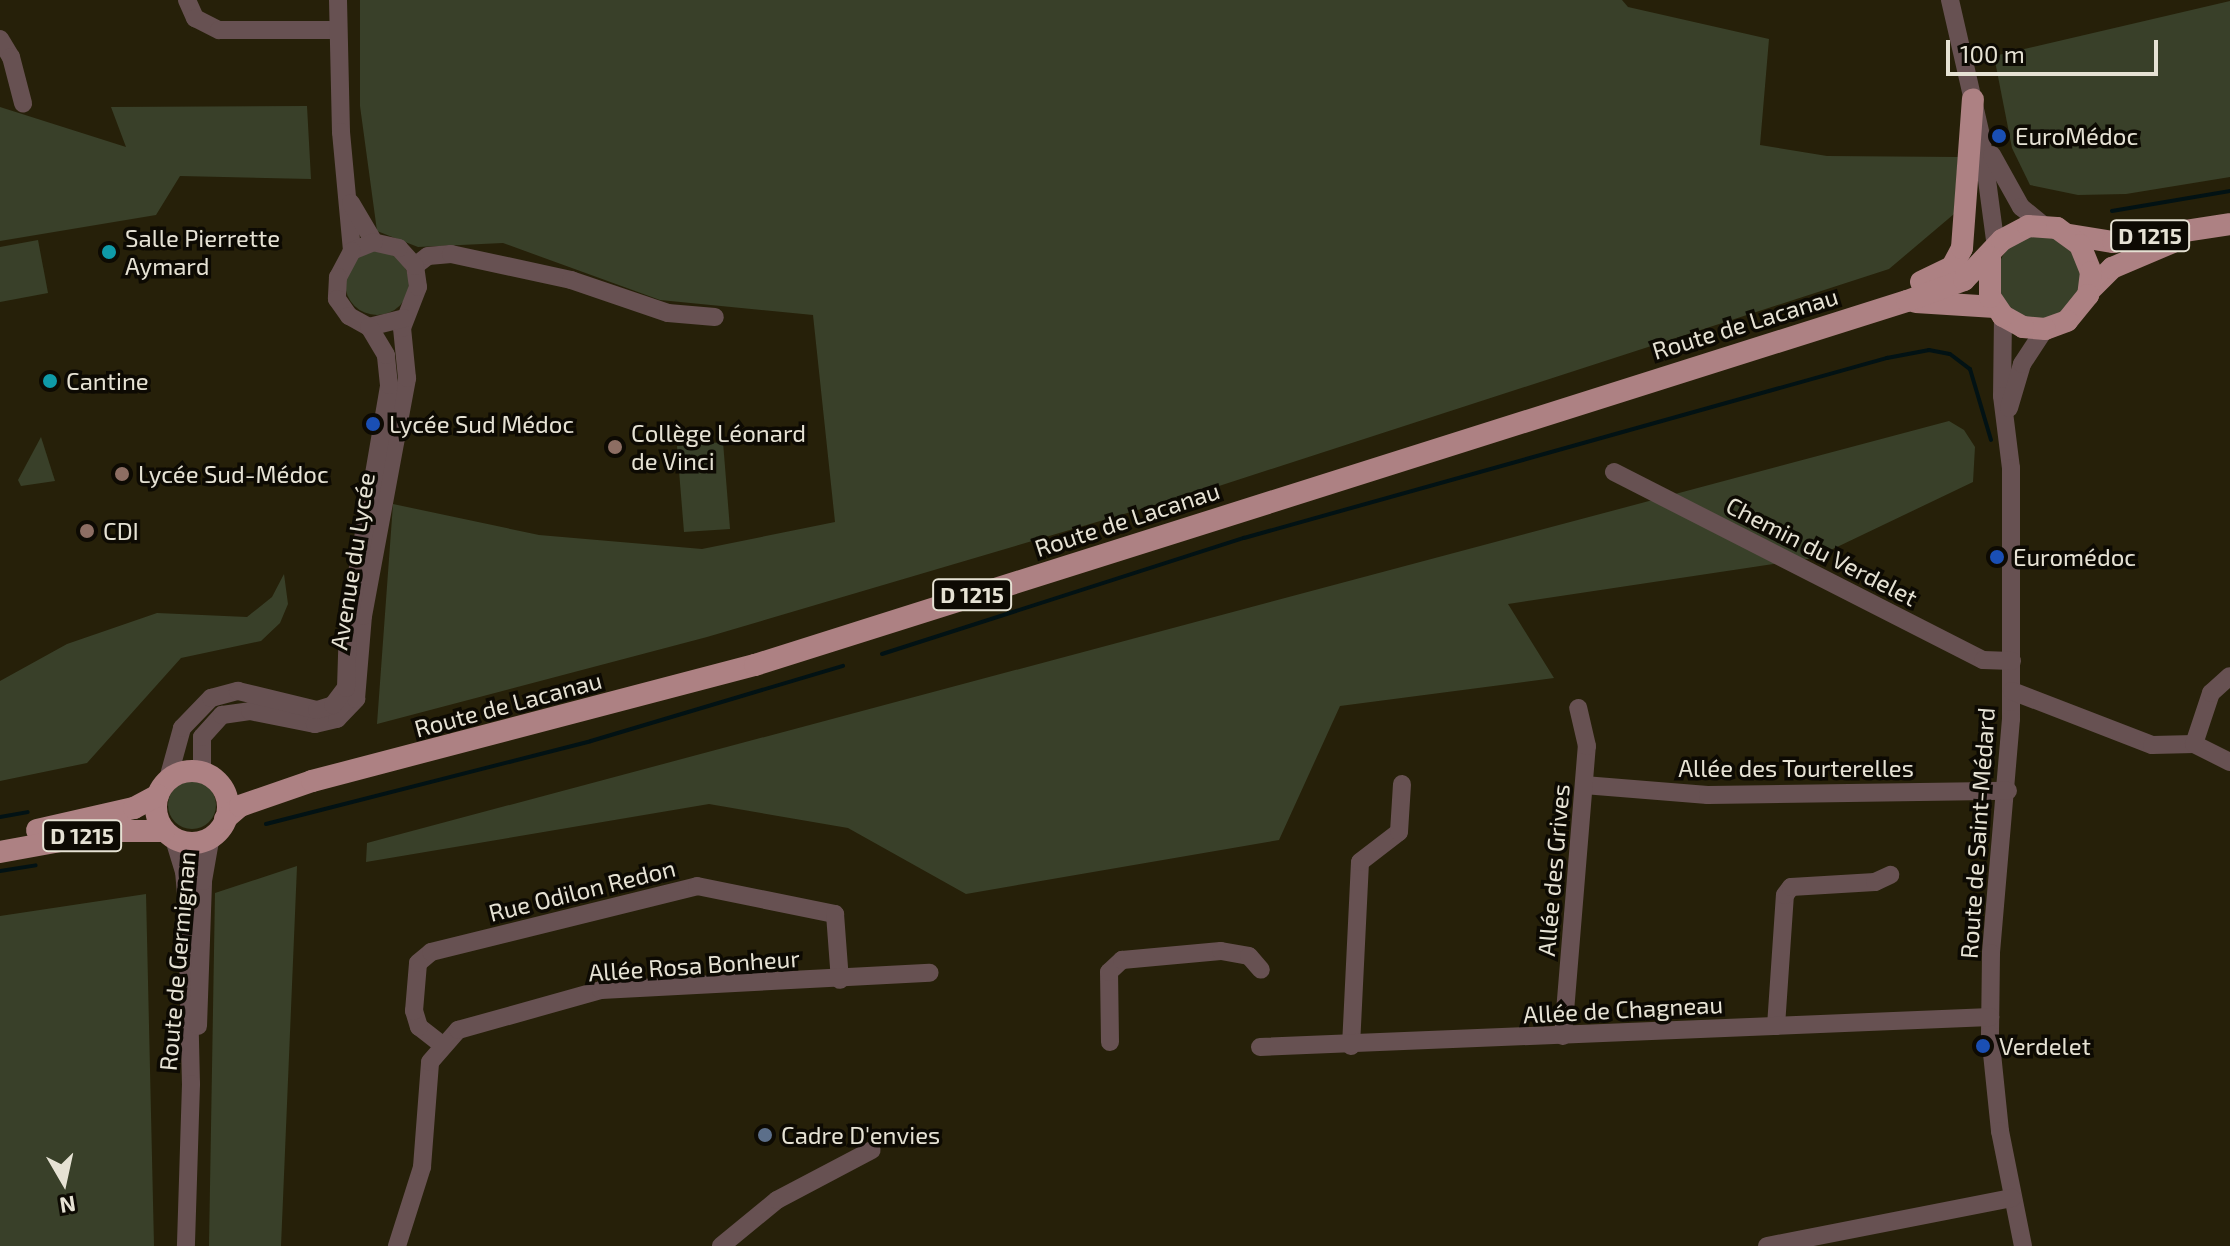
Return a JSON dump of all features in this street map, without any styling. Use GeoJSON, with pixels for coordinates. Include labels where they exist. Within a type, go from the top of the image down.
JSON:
{"type":"FeatureCollection","features":[{"type":"Feature","properties":{"kind":"main road"},"geometry":{"type":"LineString","coordinates":[[1779,339],[1952,267],[1964,236],[1973,99]]}},
{"type":"Feature","properties":{"kind":"main road","name":"D 1215"},"geometry":{"type":"LineString","coordinates":[[2070,235],[2113,242],[2230,224]]}},
{"type":"Feature","properties":{"kind":"main road","name":"D 1215"},"geometry":{"type":"LineString","coordinates":[[2089,291],[2132,257],[2230,224]]}},
{"type":"Feature","properties":{"kind":"main road"},"geometry":{"type":"LineString","coordinates":[[2043,225],[2070,235],[2087,258],[2089,291],[2078,312],[2045,329]]}},
{"type":"Feature","properties":{"kind":"main road","name":"Route de Lacanau"},"geometry":{"type":"LineString","coordinates":[[225,819],[240,806],[312,781],[770,660],[1907,301],[1964,280],[2014,231],[2043,225]]}},
{"type":"Feature","properties":{"kind":"main road"},"geometry":{"type":"LineString","coordinates":[[1993,252],[1986,282],[1999,311]]}},
{"type":"Feature","properties":{"kind":"main road","name":"Route de Lacanau"},"geometry":{"type":"LineString","coordinates":[[1907,301],[1999,311],[2023,327],[2045,329]]}},
{"type":"Feature","properties":{"kind":"main road"},"geometry":{"type":"LineString","coordinates":[[181,772],[211,778],[225,819],[210,841],[169,835],[163,787],[181,772]]}},
{"type":"Feature","properties":{"kind":"main road","name":"Route de Lacanau"},"geometry":{"type":"LineString","coordinates":[[211,778],[312,781]]}},
{"type":"Feature","properties":{"kind":"main road","name":"D 1215"},"geometry":{"type":"LineString","coordinates":[[0,837],[116,813],[163,787]]}},
{"type":"Feature","properties":{"kind":"main road","name":"D 1215"},"geometry":{"type":"LineString","coordinates":[[0,852],[114,831],[169,835]]}},
{"type":"Feature","properties":{"kind":"street"},"geometry":{"type":"LineString","coordinates":[[187,0],[195,18],[219,30],[338,30]]}},
{"type":"Feature","properties":{"kind":"street"},"geometry":{"type":"LineString","coordinates":[[338,0],[341,132],[351,203],[352,251]]}},
{"type":"Feature","properties":{"kind":"street"},"geometry":{"type":"LineString","coordinates":[[1950,0],[1981,135],[1993,252]]}},
{"type":"Feature","properties":{"kind":"street"},"geometry":{"type":"LineString","coordinates":[[0,39],[11,57],[23,103]]}},
{"type":"Feature","properties":{"kind":"street"},"geometry":{"type":"LineString","coordinates":[[1981,135],[2006,187],[2043,225]]}},
{"type":"Feature","properties":{"kind":"street"},"geometry":{"type":"LineString","coordinates":[[351,203],[374,242]]}},
{"type":"Feature","properties":{"kind":"street"},"geometry":{"type":"LineString","coordinates":[[374,242],[399,248],[415,266],[418,287],[404,318],[369,327],[349,316],[337,299],[340,268],[352,251],[374,242]]}},
{"type":"Feature","properties":{"kind":"street"},"geometry":{"type":"LineString","coordinates":[[415,266],[428,256],[451,254],[571,280],[668,313],[715,317]]}},
{"type":"Feature","properties":{"kind":"street","name":"Route de Saint-Médard"},"geometry":{"type":"LineString","coordinates":[[1999,311],[2007,422],[2012,691],[2008,791],[1990,1017],[2000,1131],[2023,1246]]}},
{"type":"Feature","properties":{"kind":"street","name":"Avenue du Lycée"},"geometry":{"type":"LineString","coordinates":[[211,778],[202,737],[222,715],[250,711],[315,724],[337,719],[356,699],[363,616],[407,378],[404,318]]}},
{"type":"Feature","properties":{"kind":"street","name":"Avenue du Lycée"},"geometry":{"type":"LineString","coordinates":[[163,787],[182,728],[211,698],[238,691],[317,710],[333,705],[346,688],[348,626],[389,385],[386,355],[369,327]]}},
{"type":"Feature","properties":{"kind":"street","name":"Route de Saint-Médard"},"geometry":{"type":"LineString","coordinates":[[2007,422],[2022,364],[2045,329]]}},
{"type":"Feature","properties":{"kind":"street","name":"Chemin du Verdelet"},"geometry":{"type":"LineString","coordinates":[[1614,472],[1983,660],[2012,661]]}},
{"type":"Feature","properties":{"kind":"street"},"geometry":{"type":"LineString","coordinates":[[2194,744],[2211,693],[2230,676]]}},
{"type":"Feature","properties":{"kind":"street"},"geometry":{"type":"LineString","coordinates":[[2012,691],[2152,745],[2194,744],[2230,762]]}},
{"type":"Feature","properties":{"kind":"street","name":"Allée des Grives"},"geometry":{"type":"LineString","coordinates":[[1563,1036],[1587,746],[1578,708]]}},
{"type":"Feature","properties":{"kind":"street"},"geometry":{"type":"LineString","coordinates":[[1351,1046],[1360,862],[1399,832],[1402,784]]}},
{"type":"Feature","properties":{"kind":"street","name":"Allée des Tourterelles"},"geometry":{"type":"LineString","coordinates":[[1584,785],[1708,795],[2008,791]]}},
{"type":"Feature","properties":{"kind":"street","name":"Route de Germignan"},"geometry":{"type":"LineString","coordinates":[[169,835],[186,888],[191,1084],[186,1246]]}},
{"type":"Feature","properties":{"kind":"street","name":"Route de Germignan"},"geometry":{"type":"LineString","coordinates":[[191,1084],[202,991],[203,881],[210,841]]}},
{"type":"Feature","properties":{"kind":"street"},"geometry":{"type":"LineString","coordinates":[[1776,1026],[1785,895],[1791,887],[1875,882],[1890,875]]}},
{"type":"Feature","properties":{"kind":"street","name":"Rue Odilon Redon"},"geometry":{"type":"LineString","coordinates":[[441,1044],[419,1027],[414,1011],[418,963],[431,952],[697,886],[835,914],[840,980]]}},
{"type":"Feature","properties":{"kind":"street"},"geometry":{"type":"LineString","coordinates":[[1110,1042],[1109,972],[1122,960],[1221,951],[1249,956],[1261,970]]}},
{"type":"Feature","properties":{"kind":"street","name":"Allée Rosa Bonheur"},"geometry":{"type":"LineString","coordinates":[[441,1044],[458,1030],[601,990],[930,973]]}},
{"type":"Feature","properties":{"kind":"street","name":"Allée de Chagneau"},"geometry":{"type":"LineString","coordinates":[[1260,1047],[1351,1046],[1990,1017]]}},
{"type":"Feature","properties":{"kind":"street"},"geometry":{"type":"LineString","coordinates":[[397,1246],[419,1181],[430,1062],[441,1044]]}},
{"type":"Feature","properties":{"kind":"street"},"geometry":{"type":"LineString","coordinates":[[721,1246],[777,1200],[872,1150]]}},
{"type":"Feature","properties":{"kind":"street"},"geometry":{"type":"LineString","coordinates":[[1767,1246],[2012,1198]]}},
{"type":"Feature","properties":{"kind":"green space"},"geometry":{"type":"Polygon","coordinates":[[[360,0],[1622,0],[1628,7],[1769,39],[1760,145],[1827,156],[1958,157],[1954,214],[1889,269],[1219,486],[707,637],[377,724],[393,504],[539,535],[702,549],[835,522],[813,315],[660,300],[503,243],[418,247],[377,231],[360,106],[360,0]]]}},
{"type":"Feature","properties":{"kind":"green space"},"geometry":{"type":"Polygon","coordinates":[[[2230,1],[2230,177],[2126,194],[2078,195],[2030,185],[2012,148],[1994,56],[2230,1]]]}},
{"type":"Feature","properties":{"kind":"green space"},"geometry":{"type":"Polygon","coordinates":[[[307,106],[311,179],[180,176],[156,215],[0,241],[0,107],[126,147],[111,107],[307,106]]]}},
{"type":"Feature","properties":{"kind":"green space"},"geometry":{"type":"Polygon","coordinates":[[[2039,235],[2055,238],[2069,247],[2078,261],[2081,277],[2078,293],[2069,307],[2055,316],[2039,319],[2023,316],[2009,307],[2000,293],[1997,277],[2000,261],[2009,247],[2023,238],[2039,235]]]}},
{"type":"Feature","properties":{"kind":"green space"},"geometry":{"type":"Polygon","coordinates":[[[38,240],[48,293],[0,302],[0,247],[38,240]]]}},
{"type":"Feature","properties":{"kind":"green space"},"geometry":{"type":"Polygon","coordinates":[[[377,251],[395,257],[403,265],[409,283],[403,301],[395,309],[377,315],[359,309],[351,301],[345,283],[351,265],[359,257],[377,251]]]}},
{"type":"Feature","properties":{"kind":"green space"},"geometry":{"type":"Polygon","coordinates":[[[1949,421],[1964,430],[1975,447],[1973,482],[1814,558],[1508,604],[1554,678],[1340,706],[1279,840],[966,894],[848,828],[709,804],[366,862],[367,843],[1949,421]]]}},
{"type":"Feature","properties":{"kind":"green space"},"geometry":{"type":"Polygon","coordinates":[[[41,437],[55,481],[21,486],[18,480],[41,437]]]}},
{"type":"Feature","properties":{"kind":"green space"},"geometry":{"type":"Polygon","coordinates":[[[723,442],[730,529],[684,532],[677,446],[723,442]]]}},
{"type":"Feature","properties":{"kind":"green space"},"geometry":{"type":"Polygon","coordinates":[[[284,574],[288,604],[280,623],[261,641],[181,658],[87,763],[0,781],[0,681],[67,644],[157,613],[247,617],[272,597],[284,574]]]}},
{"type":"Feature","properties":{"kind":"green space"},"geometry":{"type":"Polygon","coordinates":[[[192,781],[209,788],[216,805],[209,822],[192,829],[175,822],[168,805],[175,788],[192,781]]]}},
{"type":"Feature","properties":{"kind":"green space"},"geometry":{"type":"Polygon","coordinates":[[[297,866],[281,1246],[209,1246],[215,893],[297,866]]]}},
{"type":"Feature","properties":{"kind":"green space"},"geometry":{"type":"Polygon","coordinates":[[[146,894],[154,1246],[0,1246],[0,916],[146,894]]]}},
{"type":"Feature","properties":{"kind":"waterway"},"geometry":{"type":"LineString","coordinates":[[2112,211],[2230,191]]}},
{"type":"Feature","properties":{"kind":"waterway"},"geometry":{"type":"LineString","coordinates":[[882,654],[1244,538],[1887,358],[1929,350],[1950,354],[1970,369],[1991,440]]}},
{"type":"Feature","properties":{"kind":"waterway"},"geometry":{"type":"LineString","coordinates":[[266,824],[591,741],[843,666]]}},
{"type":"Feature","properties":{"kind":"waterway"},"geometry":{"type":"LineString","coordinates":[[0,817],[28,812]]}},
{"type":"Feature","properties":{"kind":"waterway"},"geometry":{"type":"LineString","coordinates":[[0,871],[36,865]]}},
{"type":"Feature","properties":{"kind":"place","name":"EuroMédoc"},"geometry":{"type":"Point","coordinates":[1999,136]}},
{"type":"Feature","properties":{"kind":"place","name":"Salle Pierrette Aymard"},"geometry":{"type":"Point","coordinates":[109,252]}},
{"type":"Feature","properties":{"kind":"place","name":"Cantine"},"geometry":{"type":"Point","coordinates":[50,381]}},
{"type":"Feature","properties":{"kind":"place","name":"Lycée Sud Médoc"},"geometry":{"type":"Point","coordinates":[373,424]}},
{"type":"Feature","properties":{"kind":"place","name":"Collège Léonard de Vinci"},"geometry":{"type":"Point","coordinates":[615,447]}},
{"type":"Feature","properties":{"kind":"place","name":"Lycée Sud-Médoc"},"geometry":{"type":"Point","coordinates":[122,474]}},
{"type":"Feature","properties":{"kind":"place","name":"CDI"},"geometry":{"type":"Point","coordinates":[87,531]}},
{"type":"Feature","properties":{"kind":"place","name":"Euromédoc"},"geometry":{"type":"Point","coordinates":[1997,557]}},
{"type":"Feature","properties":{"kind":"place","name":"Verdelet"},"geometry":{"type":"Point","coordinates":[1983,1046]}},
{"type":"Feature","properties":{"kind":"place","name":"Cadre D'envies"},"geometry":{"type":"Point","coordinates":[765,1135]}}]}
